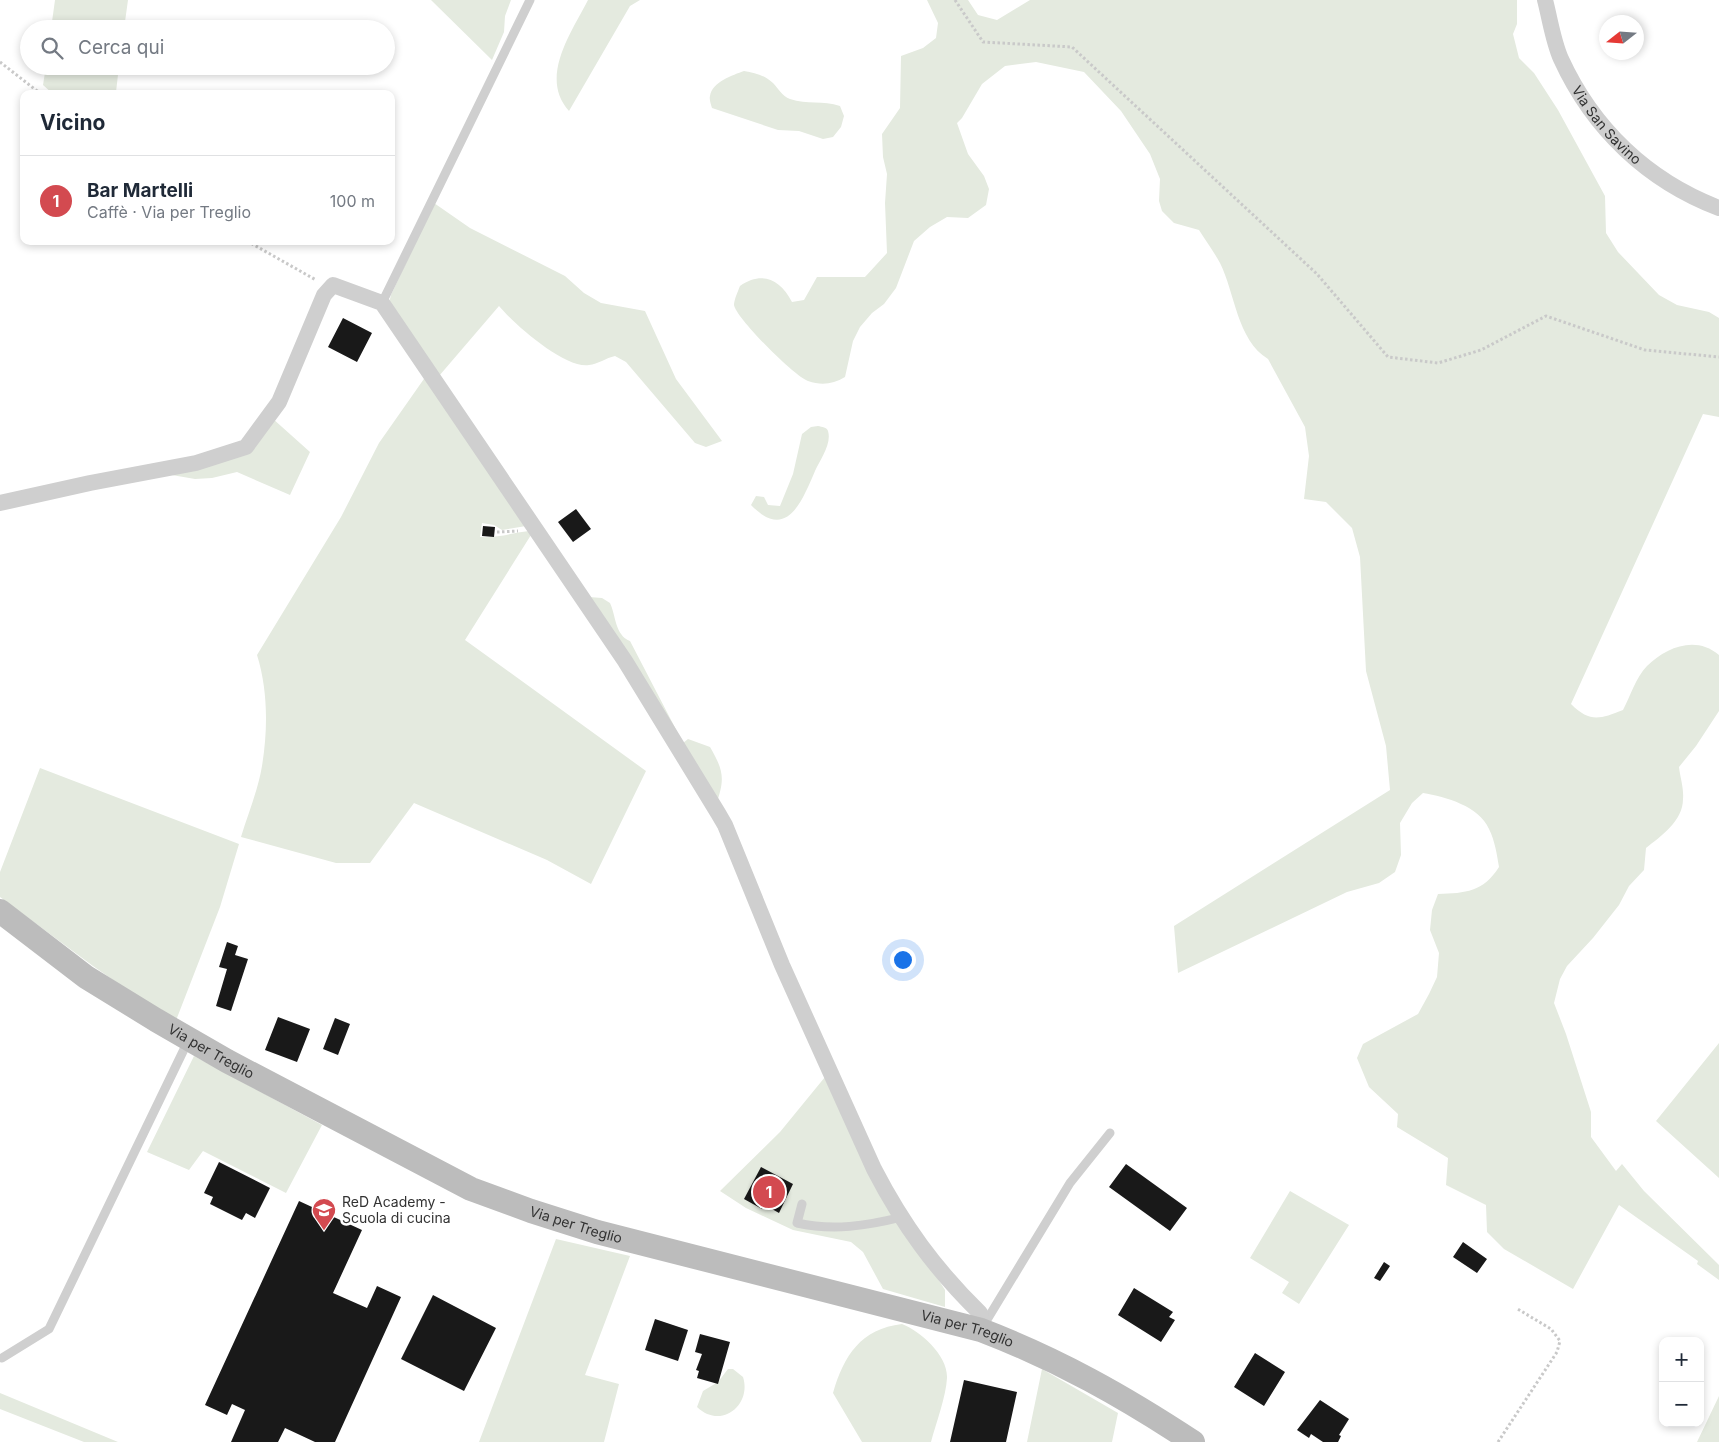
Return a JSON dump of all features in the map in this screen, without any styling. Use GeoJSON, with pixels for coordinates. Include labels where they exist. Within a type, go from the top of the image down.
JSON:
{"type":"FeatureCollection","features":[{"type":"Feature","properties":{"kind":"main road","name":"Via per Treglio"},"geometry":{"type":"LineString","coordinates":[[0,911],[86,977],[189,1039],[471,1188],[530,1212],[607,1234],[981,1330],[1035,1351],[1092,1379],[1193,1442]]}},
{"type":"Feature","properties":{"kind":"street","name":"Via San Savino"},"geometry":{"type":"LineString","coordinates":[[1545,0],[1560,57],[1594,114],[1614,140],[1633,159],[1660,179],[1719,208]]}},
{"type":"Feature","properties":{"kind":"street"},"geometry":{"type":"LineString","coordinates":[[0,503],[90,482],[196,463],[246,447],[278,402],[324,295],[334,285],[382,303],[625,661],[725,825],[782,965],[874,1169],[902,1217],[935,1266],[980,1313],[981,1330]]}},
{"type":"Feature","properties":{"kind":"lane"},"geometry":{"type":"LineString","coordinates":[[382,303],[530,0]]}},
{"type":"Feature","properties":{"kind":"lane"},"geometry":{"type":"LineString","coordinates":[[2,1358],[49,1329],[189,1039]]}},
{"type":"Feature","properties":{"kind":"lane"},"geometry":{"type":"LineString","coordinates":[[981,1330],[1070,1183],[1110,1134]]}},
{"type":"Feature","properties":{"kind":"lane"},"geometry":{"type":"LineString","coordinates":[[802,1204],[797,1223],[822,1229],[872,1225],[902,1217]]}},
{"type":"Feature","properties":{"kind":"path"},"geometry":{"type":"LineString","coordinates":[[955,0],[982,42],[1072,47],[1316,274],[1388,357],[1438,363],[1481,350],[1546,316],[1645,350],[1719,356]]}},
{"type":"Feature","properties":{"kind":"path"},"geometry":{"type":"LineString","coordinates":[[0,62],[36,90]]}},
{"type":"Feature","properties":{"kind":"path"},"geometry":{"type":"LineString","coordinates":[[253,245],[312,278],[334,285]]}},
{"type":"Feature","properties":{"kind":"path"},"geometry":{"type":"LineString","coordinates":[[1498,1442],[1557,1352],[1560,1342],[1551,1329],[1516,1308]]}},
{"type":"Feature","properties":{"kind":"shaded area"},"geometry":{"type":"Polygon","coordinates":[[[55,0],[128,0],[125,20],[52,20],[55,0]]]}},
{"type":"Feature","properties":{"kind":"shaded area"},"geometry":{"type":"Polygon","coordinates":[[[431,0],[511,0],[505,16],[504,32],[492,60],[431,0]]]}},
{"type":"Feature","properties":{"kind":"shaded area"},"geometry":{"type":"Polygon","coordinates":[[[588,0],[640,0],[630,6],[569,111],[561,98],[557,84],[557,70],[567,41],[588,0]]]}},
{"type":"Feature","properties":{"kind":"shaded area"},"geometry":{"type":"Polygon","coordinates":[[[927,0],[968,0],[978,15],[997,20],[1030,0],[1517,0],[1517,24],[1513,34],[1519,58],[1534,73],[1558,110],[1605,196],[1606,233],[1618,252],[1659,295],[1677,305],[1709,312],[1719,318],[1719,417],[1703,414],[1571,704],[1584,714],[1595,718],[1608,716],[1623,710],[1636,681],[1647,666],[1663,653],[1682,646],[1691,645],[1710,649],[1719,655],[1719,711],[1696,746],[1679,767],[1683,795],[1679,814],[1670,827],[1646,848],[1644,870],[1629,886],[1619,905],[1593,938],[1567,966],[1560,979],[1554,1003],[1591,1112],[1591,1137],[1616,1171],[1622,1164],[1644,1191],[1719,1265],[1719,1280],[1697,1264],[1698,1261],[1619,1205],[1573,1289],[1504,1249],[1487,1232],[1486,1205],[1446,1185],[1448,1158],[1397,1127],[1398,1114],[1369,1087],[1357,1058],[1363,1044],[1418,1014],[1437,977],[1439,953],[1430,930],[1432,910],[1438,894],[1473,890],[1487,882],[1499,867],[1489,829],[1478,814],[1470,809],[1451,800],[1423,793],[1412,803],[1400,823],[1401,855],[1395,872],[1379,883],[1347,892],[1178,973],[1174,926],[1390,790],[1386,746],[1366,671],[1360,557],[1352,528],[1326,502],[1304,499],[1309,456],[1305,427],[1268,359],[1258,351],[1243,328],[1220,263],[1199,230],[1174,223],[1162,211],[1159,201],[1160,179],[1150,154],[1121,111],[1084,72],[1036,62],[1005,66],[982,84],[962,118],[957,123],[968,154],[984,176],[989,189],[986,205],[968,218],[947,217],[930,227],[914,241],[896,288],[884,304],[872,313],[860,327],[853,341],[845,377],[832,383],[823,384],[813,383],[801,377],[755,334],[737,312],[734,305],[736,296],[740,286],[748,281],[763,278],[770,280],[782,288],[792,302],[804,300],[817,277],[865,277],[887,253],[885,203],[887,174],[883,157],[882,134],[900,108],[901,56],[923,48],[936,38],[938,23],[927,0]]]}},
{"type":"Feature","properties":{"kind":"shaded area"},"geometry":{"type":"Polygon","coordinates":[[[744,71],[766,78],[790,99],[840,106],[844,116],[841,127],[833,137],[823,139],[799,131],[778,130],[712,108],[710,97],[715,87],[724,80],[744,71]]]}},
{"type":"Feature","properties":{"kind":"shaded area"},"geometry":{"type":"Polygon","coordinates":[[[45,75],[118,75],[116,90],[49,90],[43,85],[45,75]]]}},
{"type":"Feature","properties":{"kind":"shaded area"},"geometry":{"type":"Polygon","coordinates":[[[434,203],[470,228],[565,276],[584,293],[601,303],[645,311],[676,379],[722,441],[706,447],[695,443],[626,362],[615,356],[589,365],[567,360],[528,334],[499,306],[439,376],[389,303],[434,203]]]}},
{"type":"Feature","properties":{"kind":"shaded area"},"geometry":{"type":"Polygon","coordinates":[[[426,376],[526,526],[502,530],[494,525],[482,523],[480,537],[529,531],[531,535],[465,640],[646,771],[591,884],[547,860],[414,803],[370,863],[336,863],[241,837],[260,775],[264,752],[265,696],[257,655],[341,517],[379,443],[426,376]]]}},
{"type":"Feature","properties":{"kind":"shaded area"},"geometry":{"type":"Polygon","coordinates":[[[272,418],[310,452],[290,495],[237,472],[212,478],[195,479],[166,474],[221,460],[272,418]]]}},
{"type":"Feature","properties":{"kind":"shaded area"},"geometry":{"type":"Polygon","coordinates":[[[811,427],[824,427],[827,430],[828,441],[825,452],[799,505],[784,518],[774,520],[764,515],[751,505],[756,496],[764,497],[768,505],[780,506],[793,474],[802,434],[811,427]]]}},
{"type":"Feature","properties":{"kind":"shaded area"},"geometry":{"type":"Polygon","coordinates":[[[589,597],[602,598],[610,603],[621,634],[630,641],[683,743],[688,739],[710,747],[722,775],[721,788],[716,805],[589,597]]]}},
{"type":"Feature","properties":{"kind":"shaded area"},"geometry":{"type":"Polygon","coordinates":[[[40,768],[239,844],[220,907],[175,1023],[93,966],[0,897],[0,872],[40,768]]]}},
{"type":"Feature","properties":{"kind":"shaded area"},"geometry":{"type":"Polygon","coordinates":[[[1719,1043],[1719,1178],[1656,1121],[1719,1043]]]}},
{"type":"Feature","properties":{"kind":"shaded area"},"geometry":{"type":"Polygon","coordinates":[[[194,1056],[322,1125],[286,1193],[203,1151],[189,1170],[147,1152],[194,1056]]]}},
{"type":"Feature","properties":{"kind":"shaded area"},"geometry":{"type":"Polygon","coordinates":[[[825,1077],[865,1160],[945,1290],[945,1307],[883,1289],[863,1252],[851,1242],[793,1230],[746,1208],[720,1191],[780,1132],[825,1077]]]}},
{"type":"Feature","properties":{"kind":"shaded area"},"geometry":{"type":"Polygon","coordinates":[[[1290,1191],[1349,1225],[1299,1304],[1282,1293],[1289,1282],[1250,1258],[1290,1191]]]}},
{"type":"Feature","properties":{"kind":"shaded area"},"geometry":{"type":"Polygon","coordinates":[[[556,1239],[630,1256],[585,1375],[619,1384],[604,1442],[479,1442],[556,1239]]]}},
{"type":"Feature","properties":{"kind":"shaded area"},"geometry":{"type":"Polygon","coordinates":[[[902,1324],[917,1332],[932,1345],[946,1369],[945,1393],[931,1442],[862,1442],[833,1393],[837,1379],[849,1356],[865,1338],[888,1327],[902,1324]]]}},
{"type":"Feature","properties":{"kind":"shaded area"},"geometry":{"type":"Polygon","coordinates":[[[728,1369],[733,1369],[743,1377],[745,1387],[739,1405],[724,1415],[716,1416],[706,1413],[697,1407],[703,1391],[718,1382],[728,1369]]]}},
{"type":"Feature","properties":{"kind":"shaded area"},"geometry":{"type":"Polygon","coordinates":[[[1042,1369],[1118,1413],[1112,1442],[1027,1442],[1042,1369]]]}},
{"type":"Feature","properties":{"kind":"shaded area"},"geometry":{"type":"Polygon","coordinates":[[[0,1393],[118,1442],[84,1442],[0,1409],[0,1393]]]}},
{"type":"Feature","properties":{"kind":"shaded area"},"geometry":{"type":"Polygon","coordinates":[[[1719,1396],[1719,1442],[1697,1442],[1719,1396]]]}},
{"type":"Feature","properties":{"kind":"building"},"geometry":{"type":"Polygon","coordinates":[[[343,318],[372,333],[357,362],[328,347],[343,318]]]}},
{"type":"Feature","properties":{"kind":"building"},"geometry":{"type":"Polygon","coordinates":[[[576,509],[591,529],[573,542],[558,522],[576,509]]]}},
{"type":"Feature","properties":{"kind":"building"},"geometry":{"type":"Polygon","coordinates":[[[483,526],[495,527],[494,537],[482,536],[483,526]]]}},
{"type":"Feature","properties":{"kind":"building"},"geometry":{"type":"Polygon","coordinates":[[[227,942],[238,946],[235,955],[248,959],[231,1011],[216,1006],[227,969],[219,967],[227,942]]]}},
{"type":"Feature","properties":{"kind":"building"},"geometry":{"type":"Polygon","coordinates":[[[278,1017],[310,1029],[297,1062],[265,1050],[278,1017]]]}},
{"type":"Feature","properties":{"kind":"building"},"geometry":{"type":"Polygon","coordinates":[[[335,1018],[350,1024],[338,1055],[323,1049],[335,1018]]]}},
{"type":"Feature","properties":{"kind":"building"},"geometry":{"type":"Polygon","coordinates":[[[219,1162],[270,1188],[255,1218],[246,1213],[242,1220],[210,1204],[213,1197],[204,1193],[219,1162]]]}},
{"type":"Feature","properties":{"kind":"building"},"geometry":{"type":"Polygon","coordinates":[[[1126,1164],[1187,1208],[1170,1231],[1109,1187],[1126,1164]]]}},
{"type":"Feature","properties":{"kind":"building"},"geometry":{"type":"Polygon","coordinates":[[[761,1167],[793,1184],[779,1213],[765,1205],[762,1209],[744,1199],[761,1167]]]}},
{"type":"Feature","properties":{"kind":"building"},"geometry":{"type":"Polygon","coordinates":[[[299,1201],[362,1230],[333,1293],[367,1308],[377,1286],[401,1297],[335,1442],[315,1442],[285,1428],[278,1442],[231,1442],[245,1410],[232,1404],[227,1415],[205,1405],[299,1201]]]}},
{"type":"Feature","properties":{"kind":"building"},"geometry":{"type":"Polygon","coordinates":[[[1463,1242],[1487,1259],[1477,1273],[1453,1257],[1463,1242]]]}},
{"type":"Feature","properties":{"kind":"building"},"geometry":{"type":"Polygon","coordinates":[[[1384,1262],[1390,1266],[1380,1281],[1374,1278],[1384,1262]]]}},
{"type":"Feature","properties":{"kind":"building"},"geometry":{"type":"Polygon","coordinates":[[[1134,1288],[1173,1312],[1169,1317],[1175,1320],[1161,1342],[1118,1315],[1134,1288]]]}},
{"type":"Feature","properties":{"kind":"building"},"geometry":{"type":"Polygon","coordinates":[[[433,1295],[496,1328],[464,1391],[401,1359],[433,1295]]]}},
{"type":"Feature","properties":{"kind":"building"},"geometry":{"type":"Polygon","coordinates":[[[655,1319],[688,1330],[678,1361],[645,1350],[655,1319]]]}},
{"type":"Feature","properties":{"kind":"building"},"geometry":{"type":"Polygon","coordinates":[[[700,1334],[730,1342],[718,1384],[697,1378],[699,1371],[696,1370],[702,1354],[695,1352],[700,1334]]]}},
{"type":"Feature","properties":{"kind":"building"},"geometry":{"type":"Polygon","coordinates":[[[1255,1353],[1285,1372],[1264,1406],[1234,1387],[1255,1353]]]}},
{"type":"Feature","properties":{"kind":"building"},"geometry":{"type":"Polygon","coordinates":[[[964,1380],[1017,1392],[1006,1442],[950,1442],[964,1380]]]}},
{"type":"Feature","properties":{"kind":"building"},"geometry":{"type":"Polygon","coordinates":[[[1320,1400],[1349,1419],[1339,1435],[1341,1436],[1338,1442],[1323,1442],[1311,1434],[1309,1438],[1297,1430],[1320,1400]]]}},
{"type":"Feature","properties":{"kind":"place","name":"Bar Martelli"},"geometry":{"type":"Point","coordinates":[769,1192]}},
{"type":"Feature","properties":{"kind":"place","name":"ReD Academy - Scuola di cucina"},"geometry":{"type":"Point","coordinates":[324,1231]}}]}
